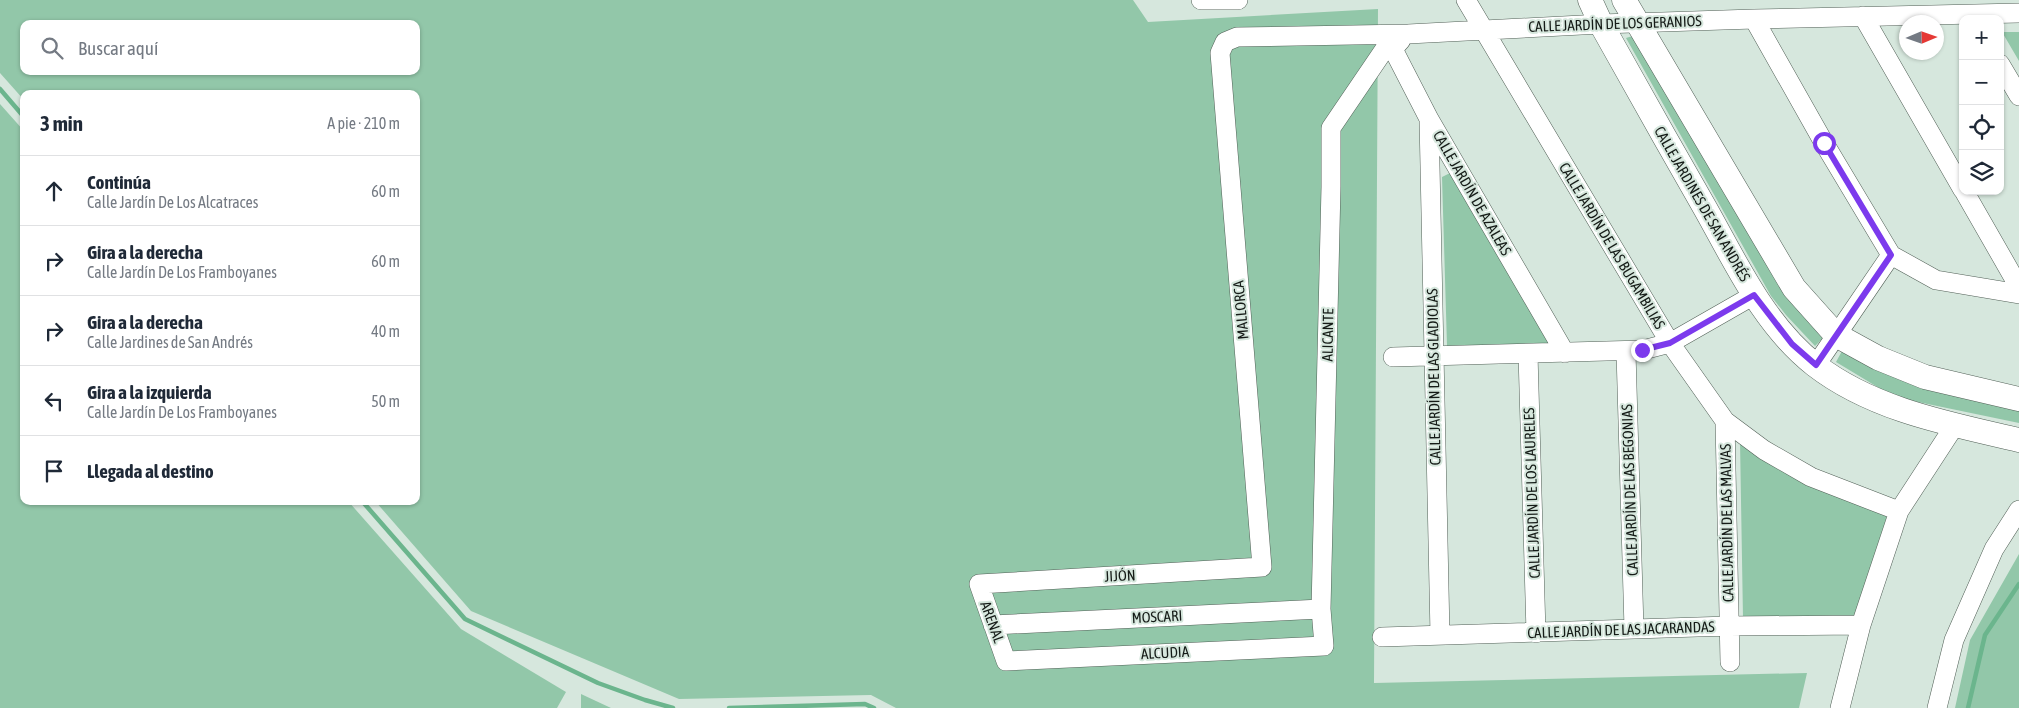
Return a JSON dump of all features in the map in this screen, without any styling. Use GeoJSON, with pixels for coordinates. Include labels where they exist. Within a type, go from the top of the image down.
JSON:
{"type":"FeatureCollection","features":[{"type":"Feature","properties":{"kind":"street"},"geometry":{"type":"LineString","coordinates":[[1202,0],[1238,0]]}},
{"type":"Feature","properties":{"kind":"street","name":"CALLE JARDÍN DE LAS BUGAMBILIAS"},"geometry":{"type":"LineString","coordinates":[[1466,0],[1482,30],[1670,343],[1725,421],[1764,450],[1811,477],[1899,511]]}},
{"type":"Feature","properties":{"kind":"street","name":"CALLE JARDINES DE SAN ANDRÉS"},"geometry":{"type":"LineString","coordinates":[[1590,0],[1600,24],[1754,295],[1792,344],[1816,365],[1854,389],[1877,399],[1910,412],[1955,425],[2019,440]]}},
{"type":"Feature","properties":{"kind":"street"},"geometry":{"type":"LineString","coordinates":[[1624,0],[1794,288],[1836,335],[1878,358],[1907,370],[1947,383],[2019,398]]}},
{"type":"Feature","properties":{"kind":"street"},"geometry":{"type":"LineString","coordinates":[[1960,0],[1971,15]]}},
{"type":"Feature","properties":{"kind":"street","name":"CALLE JARDÍN DE LOS GERANIOS"},"geometry":{"type":"LineString","coordinates":[[1996,15],[2019,13]]}},
{"type":"Feature","properties":{"kind":"street"},"geometry":{"type":"LineString","coordinates":[[1863,16],[1959,183]]}},
{"type":"Feature","properties":{"kind":"street","name":"CALLE JARDÍN DE LOS GERANIOS"},"geometry":{"type":"LineString","coordinates":[[1220,53],[1225,42],[1237,37],[1408,34],[1600,24],[1754,19],[1863,16],[1959,17]]}},
{"type":"Feature","properties":{"kind":"street"},"geometry":{"type":"LineString","coordinates":[[1754,19],[1824,143],[1891,255],[1936,280],[2019,294]]}},
{"type":"Feature","properties":{"kind":"street"},"geometry":{"type":"LineString","coordinates":[[1393,49],[1408,34]]}},
{"type":"Feature","properties":{"kind":"street","name":"CALLE JARDÍN DE AZALEAS"},"geometry":{"type":"LineString","coordinates":[[1393,49],[1429,120],[1565,353]]}},
{"type":"Feature","properties":{"kind":"street","name":"ALICANTE"},"geometry":{"type":"LineString","coordinates":[[1324,646],[1321,609],[1331,128],[1384,50],[1393,49]]}},
{"type":"Feature","properties":{"kind":"street","name":"MALLORCA"},"geometry":{"type":"LineString","coordinates":[[1220,53],[1262,567]]}},
{"type":"Feature","properties":{"kind":"street"},"geometry":{"type":"LineString","coordinates":[[2004,71],[2019,96]]}},
{"type":"Feature","properties":{"kind":"street","name":"CALLE JARDÍN DE LAS GLADIOLAS"},"geometry":{"type":"LineString","coordinates":[[1429,120],[1440,635]]}},
{"type":"Feature","properties":{"kind":"street"},"geometry":{"type":"LineString","coordinates":[[1966,195],[2019,287]]}},
{"type":"Feature","properties":{"kind":"street"},"geometry":{"type":"LineString","coordinates":[[1816,365],[1891,255]]}},
{"type":"Feature","properties":{"kind":"street"},"geometry":{"type":"LineString","coordinates":[[1393,357],[1626,352],[1655,348],[1670,343],[1754,295]]}},
{"type":"Feature","properties":{"kind":"street","name":"CALLE JARDÍN DE LAS BEGONIAS"},"geometry":{"type":"LineString","coordinates":[[1626,352],[1634,629]]}},
{"type":"Feature","properties":{"kind":"street","name":"CALLE JARDÍN DE LOS LAURELES"},"geometry":{"type":"LineString","coordinates":[[1528,354],[1536,633]]}},
{"type":"Feature","properties":{"kind":"street","name":"CALLE JARDÍN DE LAS MALVAS"},"geometry":{"type":"LineString","coordinates":[[1725,421],[1730,662]]}},
{"type":"Feature","properties":{"kind":"street"},"geometry":{"type":"LineString","coordinates":[[1840,708],[1860,625],[1899,511],[1955,425]]}},
{"type":"Feature","properties":{"kind":"street"},"geometry":{"type":"LineString","coordinates":[[1937,708],[1954,640],[1994,549],[2019,510]]}},
{"type":"Feature","properties":{"kind":"street","name":"JIJÓN"},"geometry":{"type":"LineString","coordinates":[[978,584],[1262,567]]}},
{"type":"Feature","properties":{"kind":"street","name":"ARENAL"},"geometry":{"type":"LineString","coordinates":[[978,584],[1006,661]]}},
{"type":"Feature","properties":{"kind":"street","name":"MOSCARI"},"geometry":{"type":"LineString","coordinates":[[993,625],[1321,609]]}},
{"type":"Feature","properties":{"kind":"street","name":"CALLE JARDÍN DE LAS JACARANDAS"},"geometry":{"type":"LineString","coordinates":[[1382,637],[1729,626],[1860,625]]}},
{"type":"Feature","properties":{"kind":"street","name":"ALCUDIA"},"geometry":{"type":"LineString","coordinates":[[1006,661],[1324,646]]}},
{"type":"Feature","properties":{"kind":"green space"},"geometry":{"type":"Polygon","coordinates":[[[0,0],[1133,0],[1148,22],[1378,9],[1374,683],[1807,673],[1799,708],[896,708],[871,695],[679,699],[471,611],[378,505],[420,505],[420,90],[20,90],[20,96],[0,73],[0,0]]]}},
{"type":"Feature","properties":{"kind":"green space"},"geometry":{"type":"Polygon","coordinates":[[[2004,32],[2019,32],[2019,61],[2004,35],[2004,32]]]}},
{"type":"Feature","properties":{"kind":"green space"},"geometry":{"type":"Polygon","coordinates":[[[1639,34],[1826,335],[1815,346],[1771,296],[1626,38],[1639,34]]]}},
{"type":"Feature","properties":{"kind":"green space"},"geometry":{"type":"Polygon","coordinates":[[[0,104],[20,126],[20,505],[352,505],[461,629],[566,692],[557,708],[0,708],[0,104]]]}},
{"type":"Feature","properties":{"kind":"green space"},"geometry":{"type":"Polygon","coordinates":[[[1452,172],[1552,343],[1447,346],[1442,177],[1452,172]]]}},
{"type":"Feature","properties":{"kind":"green space"},"geometry":{"type":"Polygon","coordinates":[[[1842,351],[2019,406],[2019,423],[1894,397],[1836,362],[1842,351]]]}},
{"type":"Feature","properties":{"kind":"green space"},"geometry":{"type":"Polygon","coordinates":[[[1740,441],[1830,492],[1849,501],[1888,514],[1854,618],[1743,618],[1740,441]]]}},
{"type":"Feature","properties":{"kind":"green space"},"geometry":{"type":"Polygon","coordinates":[[[2019,554],[2019,708],[1955,708],[1970,640],[2019,554]]]}},
{"type":"Feature","properties":{"kind":"green space"},"geometry":{"type":"Polygon","coordinates":[[[581,694],[611,708],[581,708],[581,694]]]}},
{"type":"Feature","properties":{"kind":"waterway"},"geometry":{"type":"LineString","coordinates":[[0,89],[20,112]]}},
{"type":"Feature","properties":{"kind":"waterway"},"geometry":{"type":"LineString","coordinates":[[365,505],[465,619],[598,683],[673,708]]}},
{"type":"Feature","properties":{"kind":"waterway"},"geometry":{"type":"LineString","coordinates":[[1968,708],[1985,635],[2019,584]]}},
{"type":"Feature","properties":{"kind":"waterway"},"geometry":{"type":"LineString","coordinates":[[729,708],[865,704],[874,708]]}},
{"type":"Feature","properties":{"kind":"route"},"geometry":{"type":"LineString","coordinates":[[1642,350],[1670,343],[1754,295],[1792,344],[1816,365],[1891,255],[1824,143]]}}]}
